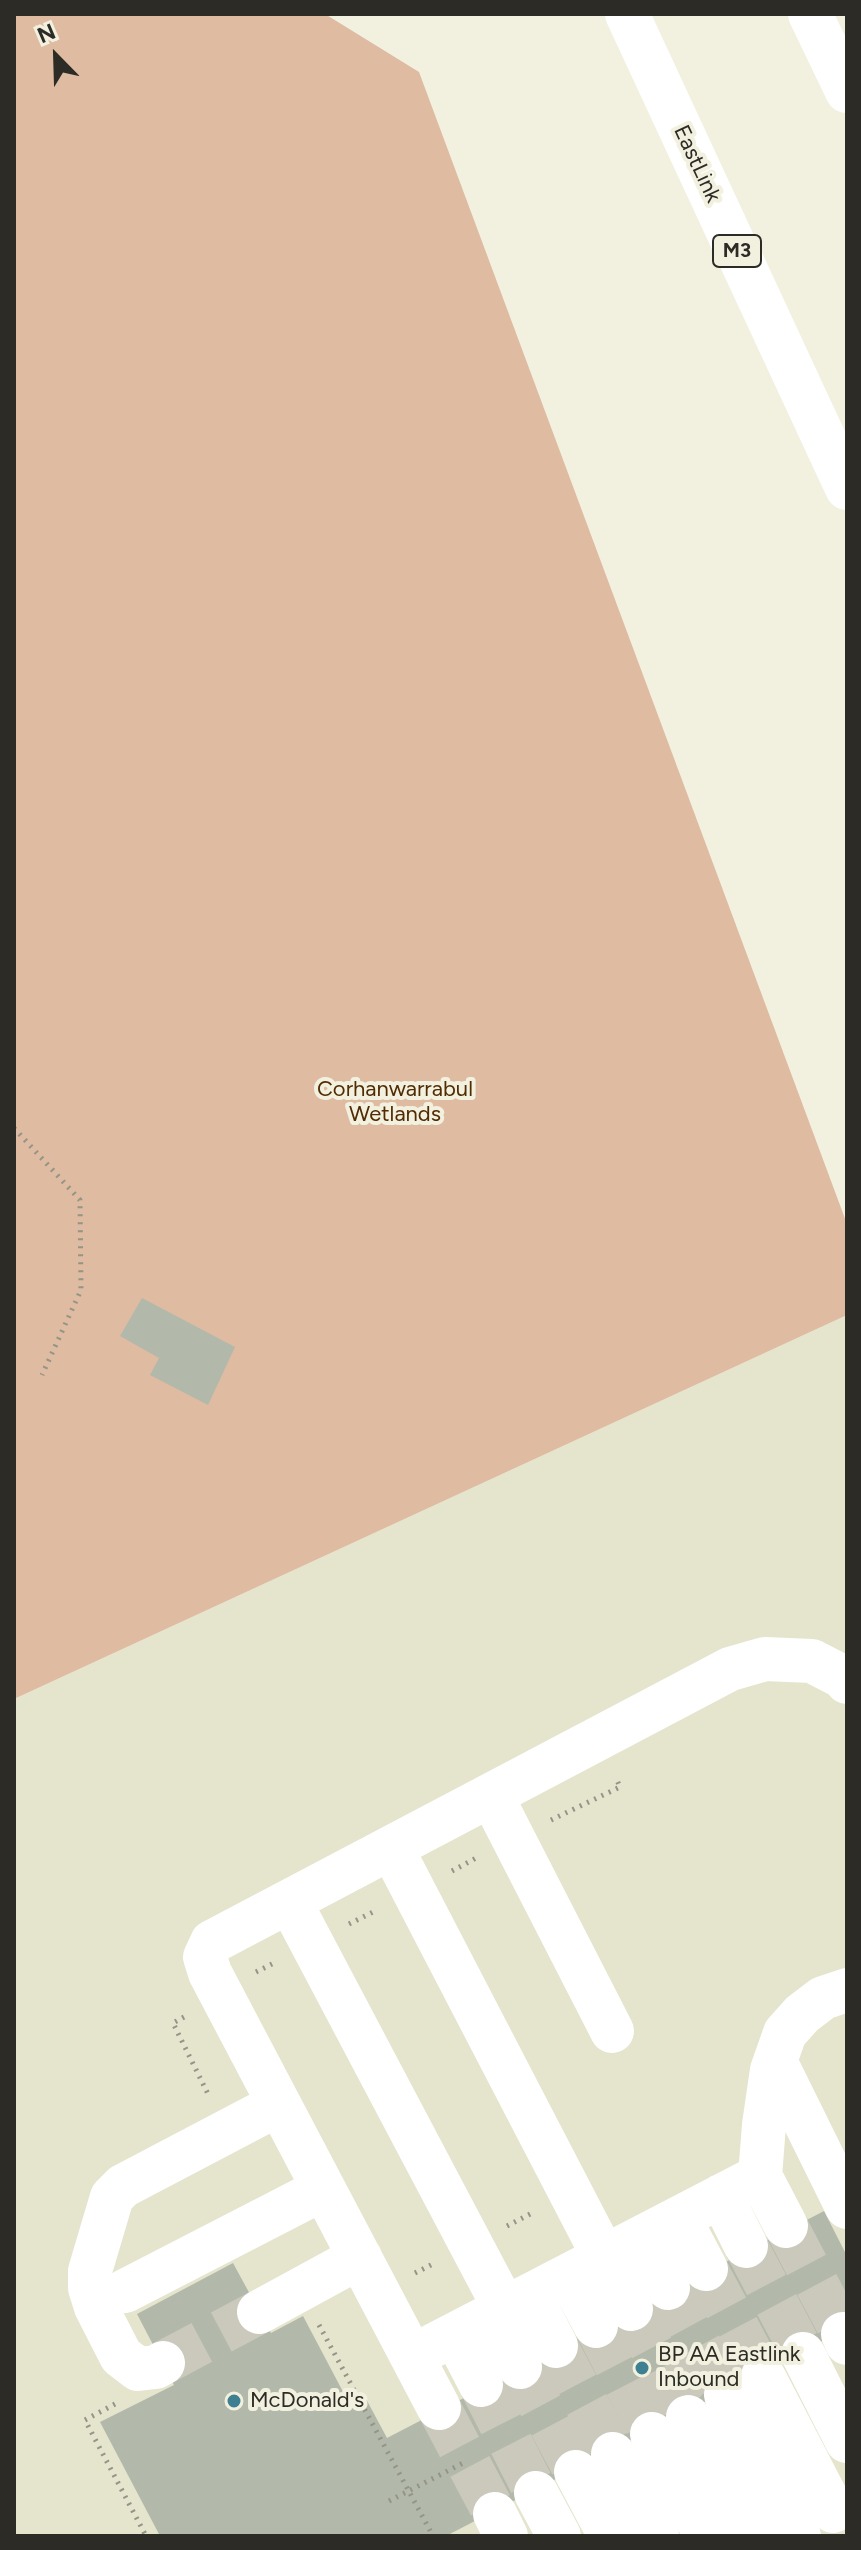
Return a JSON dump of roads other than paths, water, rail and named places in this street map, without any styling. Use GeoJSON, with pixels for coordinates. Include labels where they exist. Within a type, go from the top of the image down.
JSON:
{"type":"FeatureCollection","features":[{"type":"Feature","properties":{"kind":"main road","name":"EastLink"},"geometry":{"type":"LineString","coordinates":[[627,14],[847,488]]}},
{"type":"Feature","properties":{"kind":"main road"},"geometry":{"type":"LineString","coordinates":[[810,14],[847,91]]}},
{"type":"Feature","properties":{"kind":"main road"},"geometry":{"type":"LineString","coordinates":[[439,2408],[210,1973],[205,1957],[212,1942],[730,1669],[765,1659],[812,1661],[847,1682]]}},
{"type":"Feature","properties":{"kind":"main road"},"geometry":{"type":"LineString","coordinates":[[491,1795],[612,2031]]}},
{"type":"Feature","properties":{"kind":"main road"},"geometry":{"type":"LineString","coordinates":[[392,1849],[586,2267],[613,2318]]}},
{"type":"Feature","properties":{"kind":"main road"},"geometry":{"type":"LineString","coordinates":[[290,1902],[538,2357]]}},
{"type":"Feature","properties":{"kind":"main road"},"geometry":{"type":"LineString","coordinates":[[786,2226],[760,2176],[764,2125],[775,2061],[785,2033],[802,2014],[823,1998],[847,1990]]}},
{"type":"Feature","properties":{"kind":"main road"},"geometry":{"type":"LineString","coordinates":[[775,2061],[847,2207]]}},
{"type":"Feature","properties":{"kind":"main road"},"geometry":{"type":"LineString","coordinates":[[107,2289],[90,2271],[112,2197],[123,2186],[274,2094]]}},
{"type":"Feature","properties":{"kind":"main road"},"geometry":{"type":"LineString","coordinates":[[413,2356],[760,2176]]}},
{"type":"Feature","properties":{"kind":"main road"},"geometry":{"type":"LineString","coordinates":[[163,2363],[138,2369],[121,2356],[96,2307],[107,2289],[323,2189]]}},
{"type":"Feature","properties":{"kind":"main road"},"geometry":{"type":"LineString","coordinates":[[721,2196],[746,2246]]}},
{"type":"Feature","properties":{"kind":"main road"},"geometry":{"type":"LineString","coordinates":[[661,2228],[687,2278]]}},
{"type":"Feature","properties":{"kind":"main road"},"geometry":{"type":"LineString","coordinates":[[259,2312],[360,2257]]}},
{"type":"Feature","properties":{"kind":"main road"},"geometry":{"type":"LineString","coordinates":[[455,2335],[481,2385]]}},
{"type":"Feature","properties":{"kind":"main road"},"geometry":{"type":"LineString","coordinates":[[803,2354],[847,2441]]}},
{"type":"Feature","properties":{"kind":"main road"},"geometry":{"type":"LineString","coordinates":[[744,2386],[826,2514]]}},
{"type":"Feature","properties":{"kind":"main road"},"geometry":{"type":"LineString","coordinates":[[706,2536],[670,2425],[753,2536]]}},
{"type":"Feature","properties":{"kind":"main road"},"geometry":{"type":"LineString","coordinates":[[610,2536],[594,2463],[657,2536]]}},
{"type":"Feature","properties":{"kind":"main road"},"geometry":{"type":"LineString","coordinates":[[536,2493],[559,2536]]}},
{"type":"Feature","properties":{"kind":"tunnel"},"geometry":{"type":"LineString","coordinates":[[786,2226],[843,2334]]}},
{"type":"Feature","properties":{"kind":"tunnel"},"geometry":{"type":"LineString","coordinates":[[746,2246],[803,2354]]}},
{"type":"Feature","properties":{"kind":"tunnel"},"geometry":{"type":"LineString","coordinates":[[706,2269],[763,2376]]}},
{"type":"Feature","properties":{"kind":"tunnel"},"geometry":{"type":"LineString","coordinates":[[668,2288],[726,2395]]}},
{"type":"Feature","properties":{"kind":"tunnel"},"geometry":{"type":"LineString","coordinates":[[631,2309],[688,2417]]}},
{"type":"Feature","properties":{"kind":"tunnel"},"geometry":{"type":"LineString","coordinates":[[163,2363],[259,2312]]}},
{"type":"Feature","properties":{"kind":"tunnel"},"geometry":{"type":"LineString","coordinates":[[596,2326],[652,2434]]}},
{"type":"Feature","properties":{"kind":"tunnel"},"geometry":{"type":"LineString","coordinates":[[556,2346],[613,2454]]}},
{"type":"Feature","properties":{"kind":"tunnel"},"geometry":{"type":"LineString","coordinates":[[520,2367],[576,2472]]}},
{"type":"Feature","properties":{"kind":"tunnel"},"geometry":{"type":"LineString","coordinates":[[481,2385],[536,2493]]}},
{"type":"Feature","properties":{"kind":"tunnel"},"geometry":{"type":"LineString","coordinates":[[439,2408],[495,2514]]}},
{"type":"Feature","properties":{"kind":"place","name":"BP AA Eastlink Inbound"},"geometry":{"type":"Point","coordinates":[642,2368]}},
{"type":"Feature","properties":{"kind":"place","name":"McDonald's"},"geometry":{"type":"Point","coordinates":[234,2401]}},
{"type":"Feature","properties":{"kind":"park label","name":"Corhanwarrabul Wetlands"},"geometry":{"type":"Point","coordinates":[395,1102]}}]}
